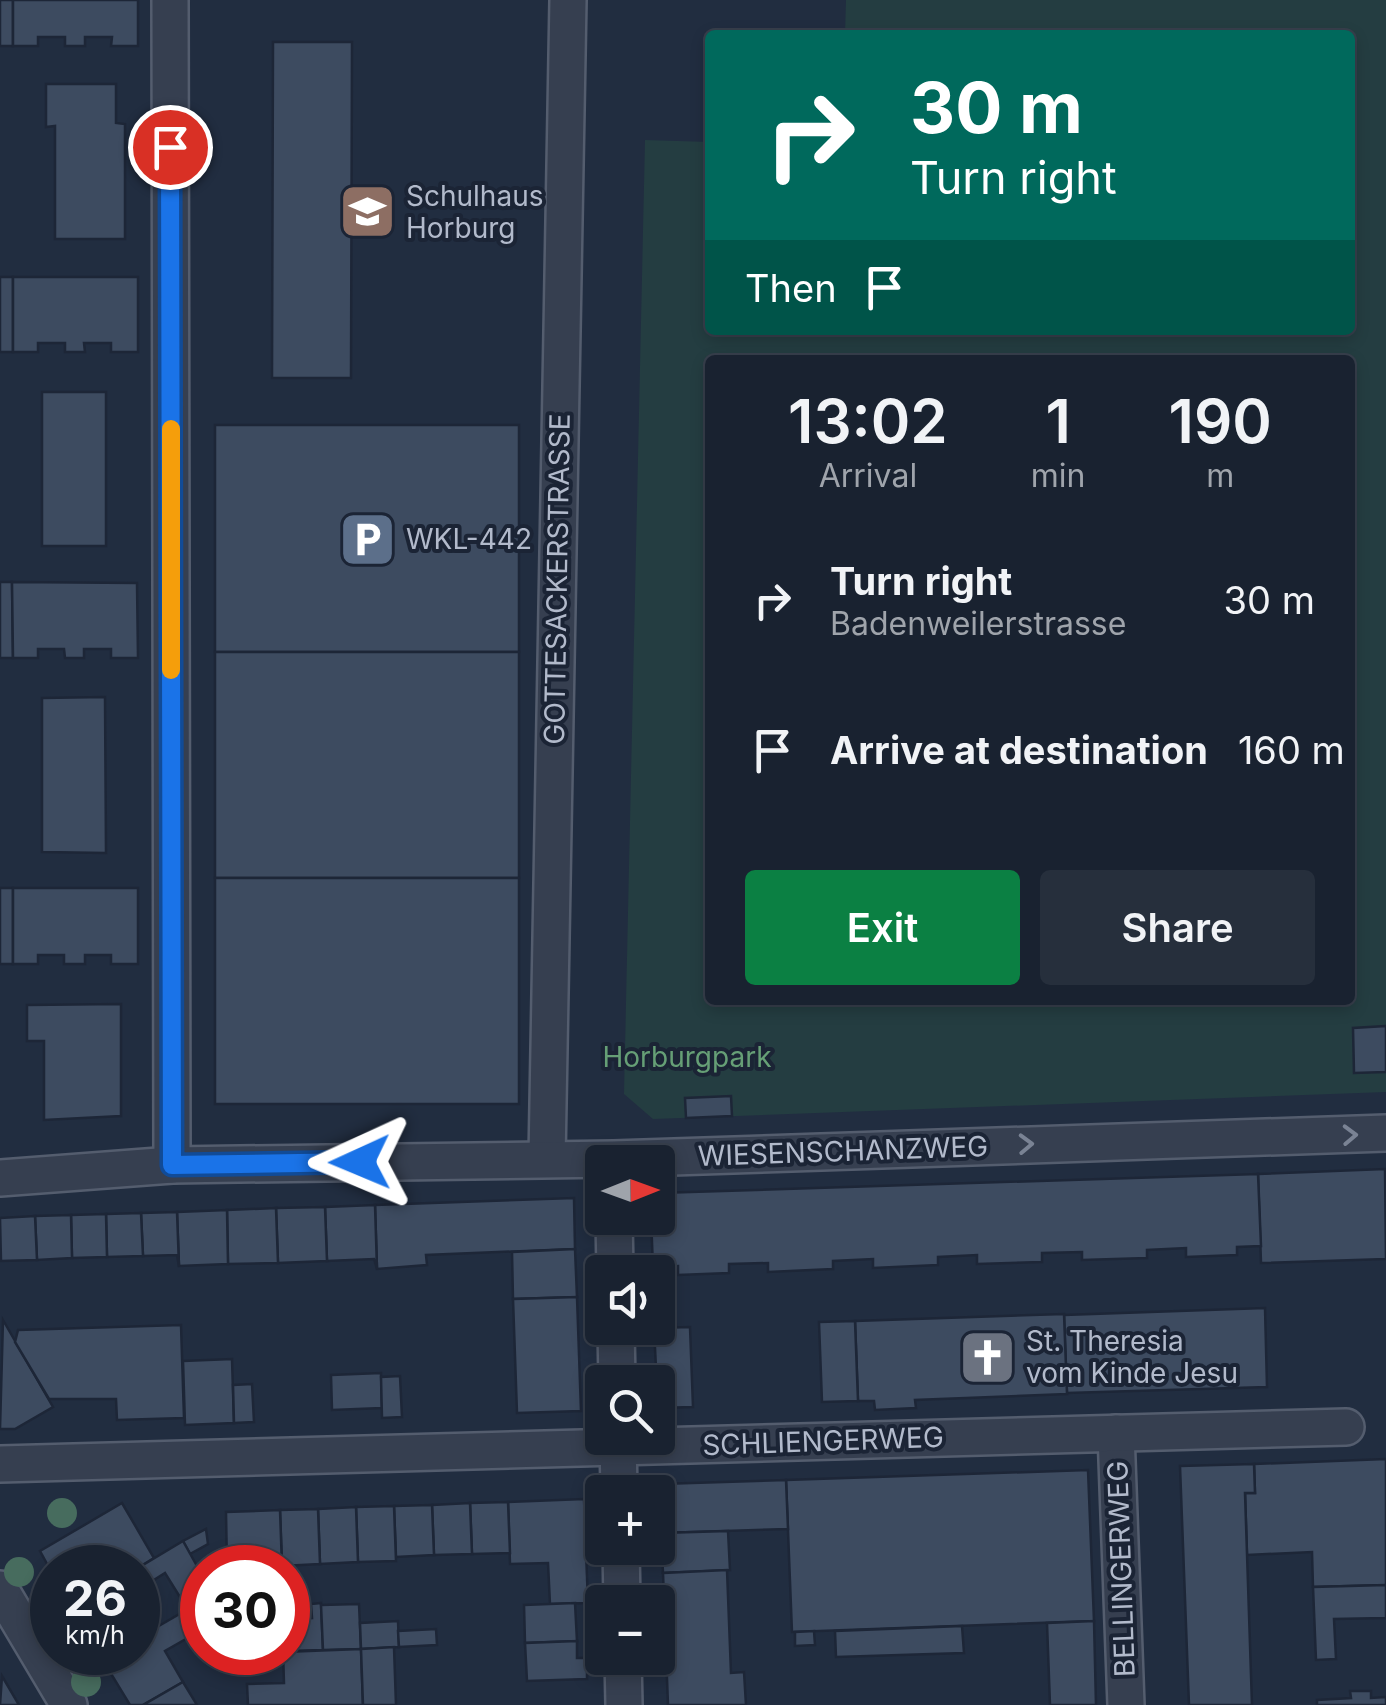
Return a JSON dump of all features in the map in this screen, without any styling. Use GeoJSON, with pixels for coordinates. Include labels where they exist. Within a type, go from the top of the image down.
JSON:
{"type":"FeatureCollection","features":[{"type":"Feature","properties":{"kind":"street"},"geometry":{"type":"LineString","coordinates":[[170,0],[172,1165]]}},
{"type":"Feature","properties":{"kind":"street","name":"GOTTESACKERSTRASSE"},"geometry":{"type":"LineString","coordinates":[[547,1159],[568,0]]}},
{"type":"Feature","properties":{"kind":"street","name":"WIESENSCHANZWEG"},"geometry":{"type":"LineString","coordinates":[[675,1159],[1386,1133]]}},
{"type":"Feature","properties":{"kind":"street","name":"WIESENSCHANZWEG"},"geometry":{"type":"LineString","coordinates":[[0,1178],[172,1165],[585,1160]]}},
{"type":"Feature","properties":{"kind":"street","name":"SCHLIENGERWEG"},"geometry":{"type":"LineString","coordinates":[[675,1441],[1346,1427]]}},
{"type":"Feature","properties":{"kind":"street","name":"BELLINGERWEG"},"geometry":{"type":"LineString","coordinates":[[1116,1433],[1126,1705]]}},
{"type":"Feature","properties":{"kind":"street","name":"SCHLIENGERWEG"},"geometry":{"type":"LineString","coordinates":[[0,1464],[585,1443]]}},
{"type":"Feature","properties":{"kind":"street"},"geometry":{"type":"LineString","coordinates":[[0,1589],[70,1705]]}},
{"type":"Feature","properties":{"kind":"street"},"geometry":{"type":"LineString","coordinates":[[623,1675],[624,1705]]}},
{"type":"Feature","properties":{"kind":"green space","name":"Horburgpark"},"geometry":{"type":"Polygon","coordinates":[[[846,0],[1386,0],[1386,1092],[653,1119],[624,1094],[645,140],[705,142],[705,335],[1355,335],[1355,30],[845,30],[846,0]]]}},
{"type":"Feature","properties":{"kind":"building"},"geometry":{"type":"Polygon","coordinates":[[[0,0],[13,0],[13,46],[0,46],[0,0]]]}},
{"type":"Feature","properties":{"kind":"building"},"geometry":{"type":"Polygon","coordinates":[[[13,0],[138,0],[138,46],[111,46],[112,37],[85,37],[85,46],[65,46],[65,37],[38,37],[38,46],[13,46],[13,0]]]}},
{"type":"Feature","properties":{"kind":"building"},"geometry":{"type":"Polygon","coordinates":[[[273,42],[352,42],[351,378],[272,378],[273,42]]]}},
{"type":"Feature","properties":{"kind":"building"},"geometry":{"type":"Polygon","coordinates":[[[46,84],[116,84],[116,123],[125,124],[125,239],[55,239],[55,126],[46,127],[46,84]]]}},
{"type":"Feature","properties":{"kind":"building"},"geometry":{"type":"Polygon","coordinates":[[[0,277],[13,277],[13,352],[0,352],[0,277]]]}},
{"type":"Feature","properties":{"kind":"building"},"geometry":{"type":"Polygon","coordinates":[[[13,277],[138,277],[138,352],[111,352],[111,343],[84,343],[85,352],[65,352],[65,343],[38,343],[38,352],[13,352],[13,277]]]}},
{"type":"Feature","properties":{"kind":"building"},"geometry":{"type":"Polygon","coordinates":[[[42,392],[106,392],[106,546],[42,546],[42,392]]]}},
{"type":"Feature","properties":{"kind":"building","name":"WKL-442"},"geometry":{"type":"Polygon","coordinates":[[[215,425],[519,425],[519,652],[215,652],[215,425]]]}},
{"type":"Feature","properties":{"kind":"building"},"geometry":{"type":"Polygon","coordinates":[[[0,582],[12,582],[13,658],[0,658],[0,582]]]}},
{"type":"Feature","properties":{"kind":"building"},"geometry":{"type":"Polygon","coordinates":[[[12,582],[137,583],[138,658],[111,658],[111,649],[84,649],[84,658],[65,658],[64,649],[38,649],[38,658],[13,658],[12,582]]]}},
{"type":"Feature","properties":{"kind":"building"},"geometry":{"type":"Polygon","coordinates":[[[215,652],[519,652],[519,878],[215,878],[215,652]]]}},
{"type":"Feature","properties":{"kind":"building"},"geometry":{"type":"Polygon","coordinates":[[[105,697],[106,853],[42,852],[42,698],[105,697]]]}},
{"type":"Feature","properties":{"kind":"building"},"geometry":{"type":"Polygon","coordinates":[[[215,878],[519,878],[519,1104],[215,1104],[215,878]]]}},
{"type":"Feature","properties":{"kind":"building"},"geometry":{"type":"Polygon","coordinates":[[[0,888],[13,888],[13,964],[0,964],[0,888]]]}},
{"type":"Feature","properties":{"kind":"building"},"geometry":{"type":"Polygon","coordinates":[[[13,888],[138,888],[138,964],[111,964],[111,955],[85,955],[85,964],[64,964],[64,955],[38,955],[38,964],[13,964],[13,888]]]}},
{"type":"Feature","properties":{"kind":"building"},"geometry":{"type":"Polygon","coordinates":[[[121,1004],[121,1116],[44,1120],[44,1041],[27,1041],[27,1005],[121,1004]]]}},
{"type":"Feature","properties":{"kind":"building"},"geometry":{"type":"Polygon","coordinates":[[[1386,1026],[1386,1072],[1354,1073],[1353,1028],[1386,1026]]]}},
{"type":"Feature","properties":{"kind":"building"},"geometry":{"type":"Polygon","coordinates":[[[731,1096],[732,1116],[686,1118],[685,1098],[731,1096]]]}},
{"type":"Feature","properties":{"kind":"building"},"geometry":{"type":"Polygon","coordinates":[[[1385,1169],[1386,1259],[1261,1263],[1258,1174],[1385,1169]]]}},
{"type":"Feature","properties":{"kind":"building"},"geometry":{"type":"Polygon","coordinates":[[[1258,1174],[1261,1246],[1237,1247],[1237,1255],[1186,1257],[1186,1248],[1147,1250],[1147,1258],[1082,1260],[1082,1252],[1042,1253],[1042,1262],[977,1264],[977,1255],[938,1257],[938,1265],[873,1268],[873,1259],[833,1261],[833,1269],[768,1272],[768,1263],[729,1264],[729,1273],[678,1275],[675,1255],[653,1255],[652,1235],[675,1235],[675,1192],[1258,1174]]]}},
{"type":"Feature","properties":{"kind":"building"},"geometry":{"type":"Polygon","coordinates":[[[574,1198],[575,1249],[426,1255],[427,1265],[377,1269],[375,1205],[574,1198]]]}},
{"type":"Feature","properties":{"kind":"building"},"geometry":{"type":"Polygon","coordinates":[[[375,1205],[377,1269],[374,1259],[327,1261],[325,1207],[375,1205]]]}},
{"type":"Feature","properties":{"kind":"building"},"geometry":{"type":"Polygon","coordinates":[[[325,1207],[327,1261],[278,1263],[276,1208],[325,1207]]]}},
{"type":"Feature","properties":{"kind":"building"},"geometry":{"type":"Polygon","coordinates":[[[276,1208],[278,1263],[228,1264],[227,1210],[276,1208]]]}},
{"type":"Feature","properties":{"kind":"building"},"geometry":{"type":"Polygon","coordinates":[[[227,1210],[228,1264],[179,1266],[177,1212],[227,1210]]]}},
{"type":"Feature","properties":{"kind":"building"},"geometry":{"type":"Polygon","coordinates":[[[177,1212],[179,1266],[177,1255],[143,1256],[141,1213],[177,1212]]]}},
{"type":"Feature","properties":{"kind":"building"},"geometry":{"type":"Polygon","coordinates":[[[141,1213],[143,1256],[107,1257],[106,1214],[141,1213]]]}},
{"type":"Feature","properties":{"kind":"building"},"geometry":{"type":"Polygon","coordinates":[[[106,1214],[107,1257],[72,1258],[71,1215],[106,1214]]]}},
{"type":"Feature","properties":{"kind":"building"},"geometry":{"type":"Polygon","coordinates":[[[71,1215],[72,1258],[37,1260],[35,1216],[71,1215]]]}},
{"type":"Feature","properties":{"kind":"building"},"geometry":{"type":"Polygon","coordinates":[[[35,1216],[37,1260],[1,1261],[0,1218],[35,1216]]]}},
{"type":"Feature","properties":{"kind":"building"},"geometry":{"type":"Polygon","coordinates":[[[575,1249],[577,1297],[513,1299],[512,1252],[575,1249]]]}},
{"type":"Feature","properties":{"kind":"building"},"geometry":{"type":"Polygon","coordinates":[[[577,1297],[581,1411],[517,1413],[513,1299],[577,1297]]]}},
{"type":"Feature","properties":{"kind":"building"},"geometry":{"type":"Polygon","coordinates":[[[1265,1308],[1267,1387],[1067,1393],[1064,1315],[1265,1308]]]}},
{"type":"Feature","properties":{"kind":"building"},"geometry":{"type":"Polygon","coordinates":[[[1064,1314],[1067,1394],[915,1400],[916,1408],[875,1410],[874,1401],[858,1401],[855,1321],[1064,1314]]]}},
{"type":"Feature","properties":{"kind":"building"},"geometry":{"type":"Polygon","coordinates":[[[3,1320],[53,1407],[15,1429],[0,1429],[3,1320]]]}},
{"type":"Feature","properties":{"kind":"building"},"geometry":{"type":"Polygon","coordinates":[[[855,1321],[858,1401],[822,1402],[819,1322],[855,1321]]]}},
{"type":"Feature","properties":{"kind":"building"},"geometry":{"type":"Polygon","coordinates":[[[181,1325],[184,1418],[117,1420],[116,1399],[49,1399],[15,1342],[18,1330],[181,1325]]]}},
{"type":"Feature","properties":{"kind":"building"},"geometry":{"type":"Polygon","coordinates":[[[675,1327],[690,1327],[693,1407],[675,1408],[675,1365],[656,1365],[655,1345],[675,1345],[675,1327]]]}},
{"type":"Feature","properties":{"kind":"building"},"geometry":{"type":"Polygon","coordinates":[[[232,1359],[234,1423],[185,1425],[183,1361],[232,1359]]]}},
{"type":"Feature","properties":{"kind":"building"},"geometry":{"type":"Polygon","coordinates":[[[381,1373],[382,1408],[332,1410],[331,1375],[381,1373]]]}},
{"type":"Feature","properties":{"kind":"building"},"geometry":{"type":"Polygon","coordinates":[[[400,1376],[402,1417],[382,1418],[381,1377],[400,1376]]]}},
{"type":"Feature","properties":{"kind":"building"},"geometry":{"type":"Polygon","coordinates":[[[252,1384],[254,1422],[234,1423],[233,1385],[252,1384]]]}},
{"type":"Feature","properties":{"kind":"building"},"geometry":{"type":"Polygon","coordinates":[[[1386,1459],[1386,1585],[1313,1587],[1312,1552],[1247,1555],[1245,1493],[1255,1493],[1254,1464],[1386,1459]]]}},
{"type":"Feature","properties":{"kind":"building"},"geometry":{"type":"Polygon","coordinates":[[[1254,1464],[1255,1493],[1245,1493],[1252,1705],[1189,1705],[1180,1466],[1254,1464]]]}},
{"type":"Feature","properties":{"kind":"building"},"geometry":{"type":"Polygon","coordinates":[[[1088,1470],[1094,1621],[792,1632],[786,1480],[1088,1470]]]}},
{"type":"Feature","properties":{"kind":"building"},"geometry":{"type":"Polygon","coordinates":[[[786,1480],[788,1529],[675,1533],[675,1484],[786,1480]]]}},
{"type":"Feature","properties":{"kind":"building"},"geometry":{"type":"Polygon","coordinates":[[[584,1499],[585,1603],[550,1604],[548,1563],[510,1564],[508,1502],[584,1499]]]}},
{"type":"Feature","properties":{"kind":"building"},"geometry":{"type":"Polygon","coordinates":[[[508,1502],[510,1553],[472,1554],[470,1503],[508,1502]]]}},
{"type":"Feature","properties":{"kind":"building"},"geometry":{"type":"Polygon","coordinates":[[[122,1503],[146,1545],[50,1545],[122,1503]]]}},
{"type":"Feature","properties":{"kind":"building"},"geometry":{"type":"Polygon","coordinates":[[[470,1503],[472,1554],[434,1555],[432,1505],[470,1503]]]}},
{"type":"Feature","properties":{"kind":"building"},"geometry":{"type":"Polygon","coordinates":[[[432,1505],[434,1555],[396,1557],[394,1506],[432,1505]]]}},
{"type":"Feature","properties":{"kind":"building"},"geometry":{"type":"Polygon","coordinates":[[[394,1506],[396,1561],[358,1562],[356,1507],[394,1506]]]}},
{"type":"Feature","properties":{"kind":"building"},"geometry":{"type":"Polygon","coordinates":[[[356,1507],[358,1562],[320,1564],[318,1509],[356,1507]]]}},
{"type":"Feature","properties":{"kind":"building"},"geometry":{"type":"Polygon","coordinates":[[[318,1509],[320,1564],[310,1565],[310,1545],[281,1545],[280,1510],[318,1509]]]}},
{"type":"Feature","properties":{"kind":"building"},"geometry":{"type":"Polygon","coordinates":[[[280,1510],[281,1545],[227,1545],[226,1512],[280,1510]]]}},
{"type":"Feature","properties":{"kind":"building"},"geometry":{"type":"Polygon","coordinates":[[[206,1529],[206,1545],[185,1545],[183,1541],[206,1529]]]}},
{"type":"Feature","properties":{"kind":"building"},"geometry":{"type":"Polygon","coordinates":[[[728,1531],[730,1570],[663,1573],[663,1565],[675,1565],[675,1533],[728,1531]]]}},
{"type":"Feature","properties":{"kind":"building"},"geometry":{"type":"Polygon","coordinates":[[[183,1541],[185,1545],[180,1545],[180,1597],[165,1573],[160,1576],[160,1555],[183,1541]]]}},
{"type":"Feature","properties":{"kind":"building"},"geometry":{"type":"Polygon","coordinates":[[[727,1570],[731,1673],[744,1672],[746,1705],[668,1705],[667,1675],[675,1675],[675,1585],[663,1585],[663,1573],[727,1570]]]}},
{"type":"Feature","properties":{"kind":"building"},"geometry":{"type":"Polygon","coordinates":[[[1386,1585],[1386,1618],[1334,1619],[1336,1659],[1316,1660],[1313,1587],[1386,1585]]]}},
{"type":"Feature","properties":{"kind":"building"},"geometry":{"type":"Polygon","coordinates":[[[321,1603],[323,1650],[310,1650],[311,1604],[321,1603]]]}},
{"type":"Feature","properties":{"kind":"building"},"geometry":{"type":"Polygon","coordinates":[[[575,1603],[577,1641],[525,1643],[524,1605],[575,1603]]]}},
{"type":"Feature","properties":{"kind":"building"},"geometry":{"type":"Polygon","coordinates":[[[359,1604],[361,1649],[323,1650],[321,1605],[359,1604]]]}},
{"type":"Feature","properties":{"kind":"building"},"geometry":{"type":"Polygon","coordinates":[[[180,1614],[180,1642],[165,1651],[183,1682],[143,1705],[130,1705],[112,1675],[160,1675],[160,1625],[180,1614]]]}},
{"type":"Feature","properties":{"kind":"building"},"geometry":{"type":"Polygon","coordinates":[[[398,1621],[399,1647],[361,1649],[360,1623],[398,1621]]]}},
{"type":"Feature","properties":{"kind":"building"},"geometry":{"type":"Polygon","coordinates":[[[1094,1621],[1096,1705],[1050,1705],[1047,1623],[1094,1621]]]}},
{"type":"Feature","properties":{"kind":"building"},"geometry":{"type":"Polygon","coordinates":[[[962,1626],[964,1653],[836,1657],[835,1631],[962,1626]]]}},
{"type":"Feature","properties":{"kind":"building"},"geometry":{"type":"Polygon","coordinates":[[[436,1629],[437,1645],[399,1647],[398,1631],[436,1629]]]}},
{"type":"Feature","properties":{"kind":"building"},"geometry":{"type":"Polygon","coordinates":[[[814,1631],[815,1645],[795,1646],[795,1632],[814,1631]]]}},
{"type":"Feature","properties":{"kind":"building"},"geometry":{"type":"Polygon","coordinates":[[[577,1641],[577,1658],[585,1658],[587,1679],[527,1681],[525,1643],[577,1641]]]}},
{"type":"Feature","properties":{"kind":"building"},"geometry":{"type":"Polygon","coordinates":[[[394,1647],[396,1705],[363,1705],[361,1649],[394,1647]]]}},
{"type":"Feature","properties":{"kind":"building"},"geometry":{"type":"Polygon","coordinates":[[[361,1649],[363,1705],[248,1705],[247,1684],[284,1683],[284,1675],[310,1675],[310,1651],[361,1649]]]}},
{"type":"Feature","properties":{"kind":"building"},"geometry":{"type":"Polygon","coordinates":[[[2,1676],[19,1705],[0,1705],[2,1676]]]}},
{"type":"Feature","properties":{"kind":"building"},"geometry":{"type":"Polygon","coordinates":[[[183,1682],[197,1705],[143,1705],[183,1682]]]}},
{"type":"Feature","properties":{"kind":"building"},"geometry":{"type":"Polygon","coordinates":[[[1350,1691],[1371,1691],[1371,1698],[1386,1697],[1386,1705],[1317,1705],[1317,1700],[1351,1698],[1350,1691]]]}},
{"type":"Feature","properties":{"kind":"slow traffic"},"geometry":{"type":"LineString","coordinates":[[171,429],[171,670]]}},
{"type":"Feature","properties":{"kind":"place","name":"Schulhaus Horburg"},"geometry":{"type":"Point","coordinates":[367,212]}},
{"type":"Feature","properties":{"kind":"place","name":"WKL-442"},"geometry":{"type":"Point","coordinates":[367,539]}},
{"type":"Feature","properties":{"kind":"place","name":"St. Theresia vom Kinde Jesu"},"geometry":{"type":"Point","coordinates":[987,1357]}},
{"type":"Feature","properties":{"kind":"route"},"geometry":{"type":"LineString","coordinates":[[170,147],[172,1165],[360,1162]]}}]}
